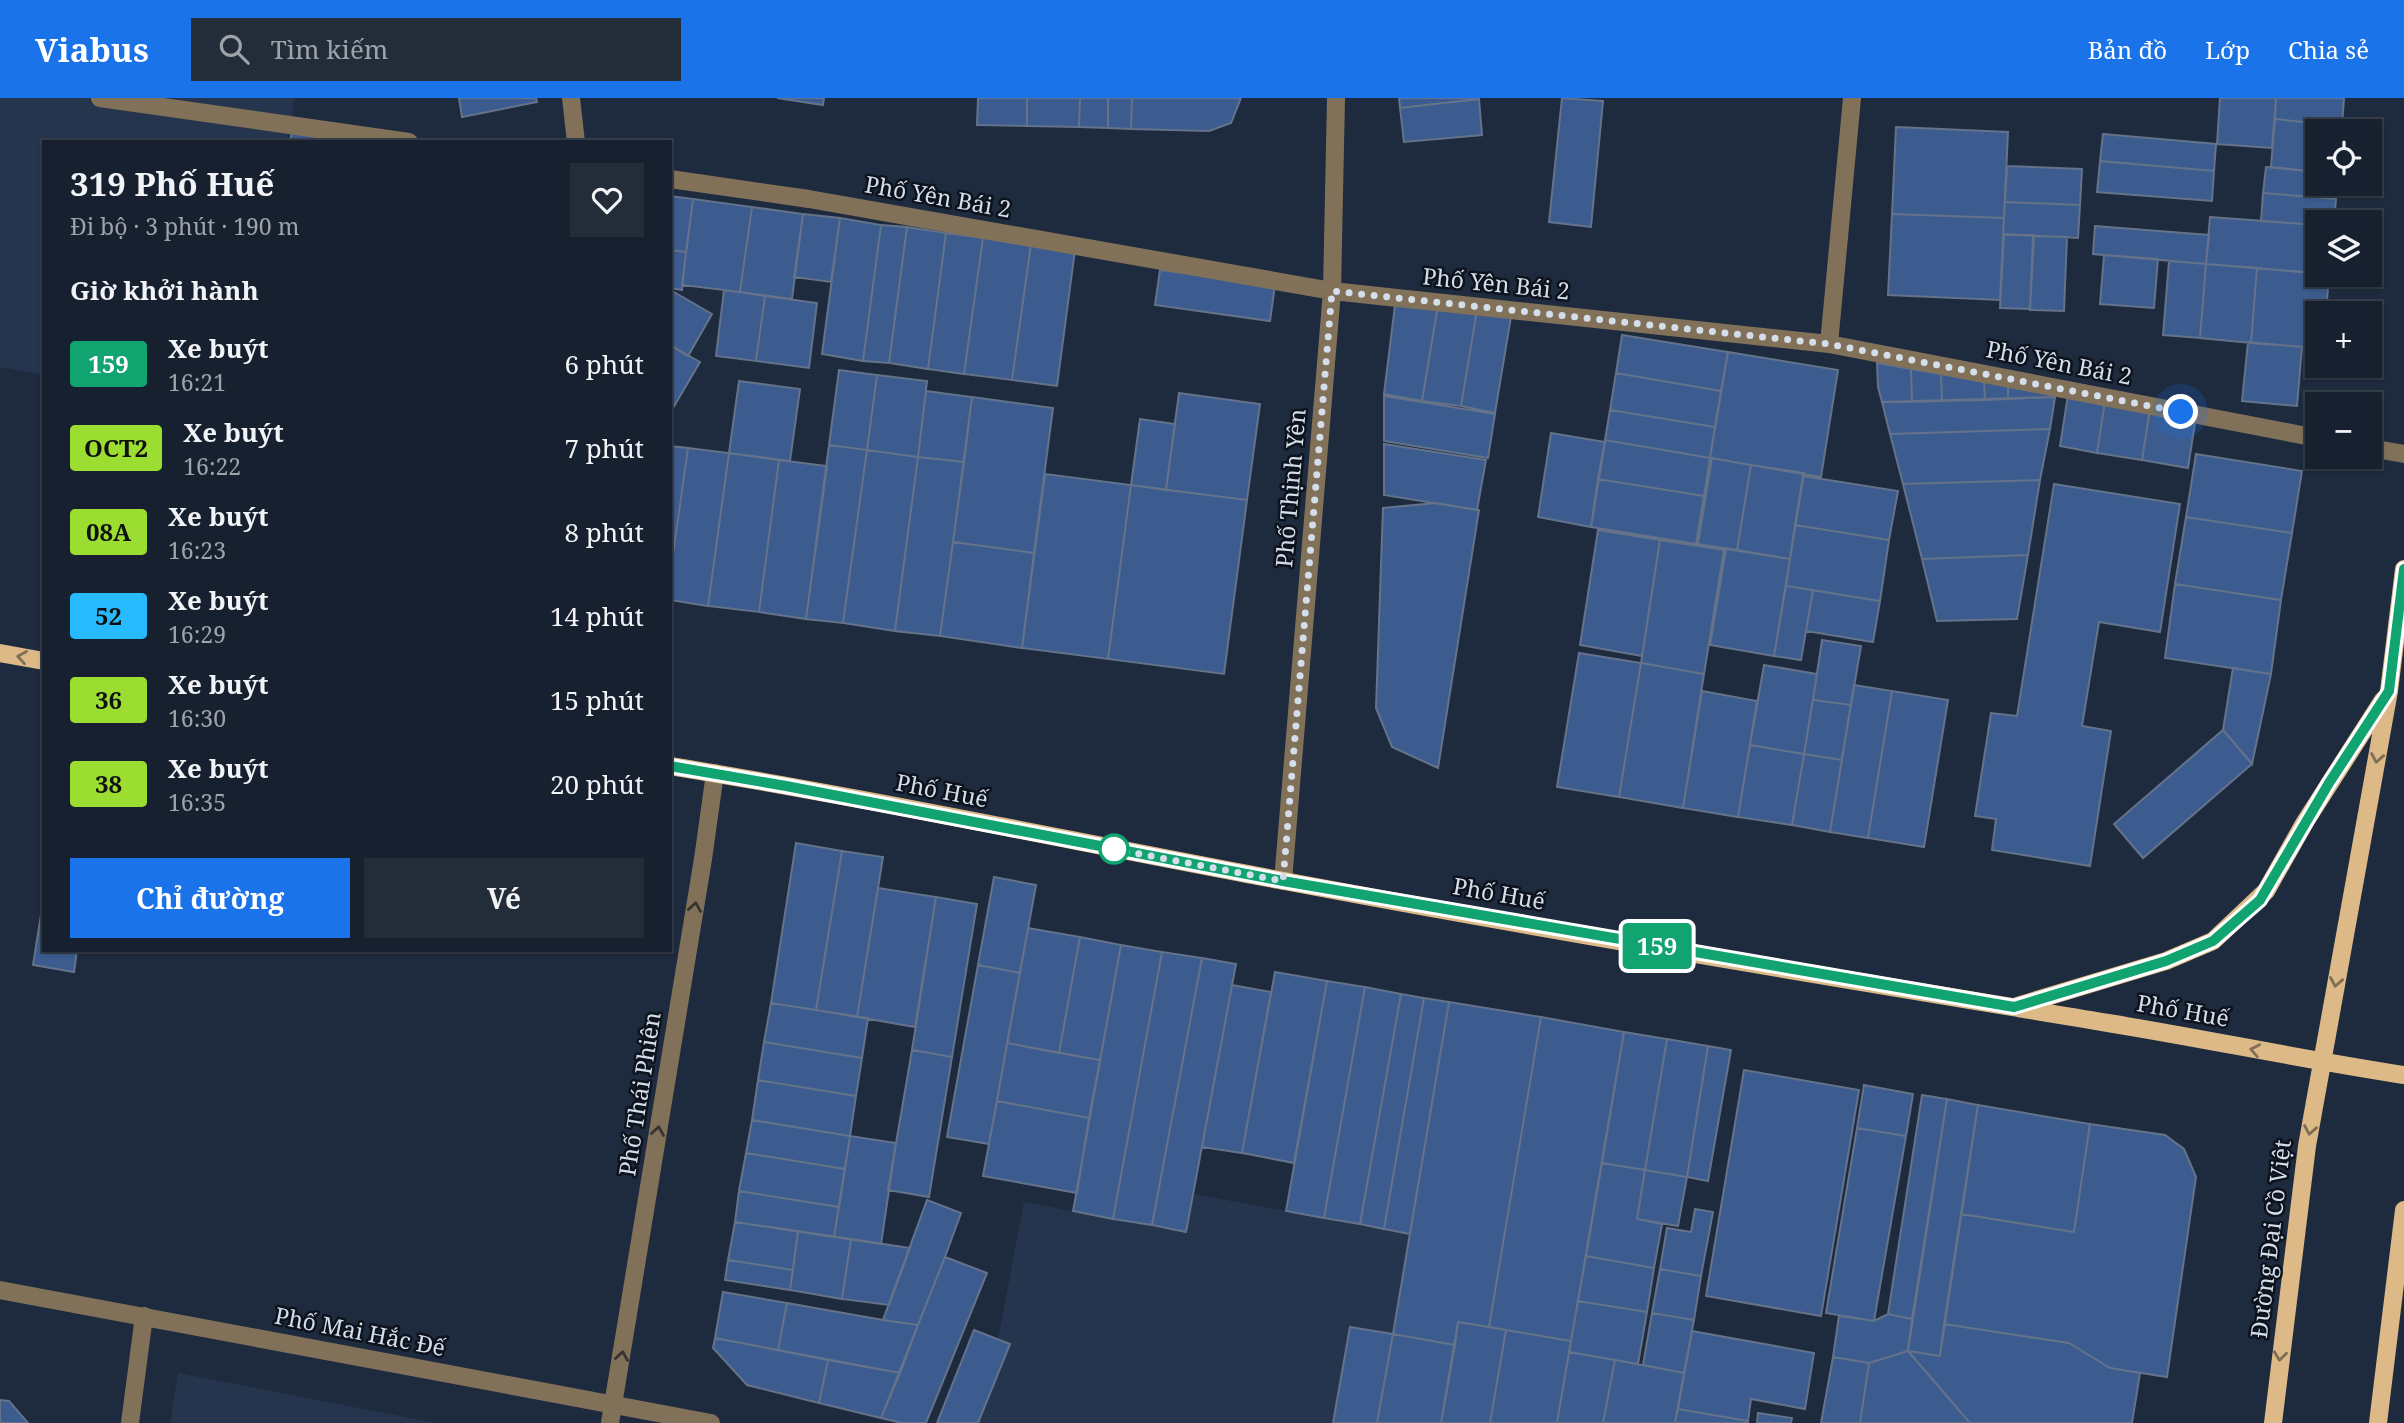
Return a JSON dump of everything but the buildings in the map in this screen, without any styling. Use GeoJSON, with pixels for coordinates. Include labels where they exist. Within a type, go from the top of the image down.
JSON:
{"type":"FeatureCollection","features":[{"type":"Feature","properties":{"kind":"main road","name":"Đường Đại Cồ Việt"},"geometry":{"type":"LineString","coordinates":[[2273,1423],[2307,1146],[2389,691],[2404,569]]}},
{"type":"Feature","properties":{"kind":"main road"},"geometry":{"type":"LineString","coordinates":[[0,653],[42,661]]}},
{"type":"Feature","properties":{"kind":"main road"},"geometry":{"type":"LineString","coordinates":[[2014,1007],[2166,961],[2213,941],[2266,891],[2311,812],[2389,691]]}},
{"type":"Feature","properties":{"kind":"main road","name":"Phố Huế"},"geometry":{"type":"LineString","coordinates":[[672,766],[1283,881],[2166,1032],[2322,1063],[2404,1075]]}},
{"type":"Feature","properties":{"kind":"main road"},"geometry":{"type":"LineString","coordinates":[[2378,1423],[2404,1210]]}},
{"type":"Feature","properties":{"kind":"street"},"geometry":{"type":"LineString","coordinates":[[100,98],[395,140]]}},
{"type":"Feature","properties":{"kind":"street"},"geometry":{"type":"LineString","coordinates":[[571,98],[576,140]]}},
{"type":"Feature","properties":{"kind":"street","name":"Phố Thịnh Yên"},"geometry":{"type":"LineString","coordinates":[[1283,881],[1332,291],[1336,98]]}},
{"type":"Feature","properties":{"kind":"street"},"geometry":{"type":"LineString","coordinates":[[1829,344],[1852,98]]}},
{"type":"Feature","properties":{"kind":"street","name":"Phố Yên Bái 2"},"geometry":{"type":"LineString","coordinates":[[672,179],[823,201],[1332,291],[1829,344],[2305,436]]}},
{"type":"Feature","properties":{"kind":"street"},"geometry":{"type":"LineString","coordinates":[[2382,449],[2404,454]]}},
{"type":"Feature","properties":{"kind":"street","name":"Phố Thái Phiên"},"geometry":{"type":"LineString","coordinates":[[610,1423],[715,773]]}},
{"type":"Feature","properties":{"kind":"street","name":"Phố Mai Hắc Đế"},"geometry":{"type":"LineString","coordinates":[[0,1290],[712,1423]]}},
{"type":"Feature","properties":{"kind":"street"},"geometry":{"type":"LineString","coordinates":[[130,1423],[144,1316]]}},
{"type":"Feature","properties":{"kind":"shaded area"},"geometry":{"type":"Polygon","coordinates":[[[0,98],[295,98],[287,140],[42,140],[42,375],[0,367],[0,98]]]}},
{"type":"Feature","properties":{"kind":"shaded area"},"geometry":{"type":"Polygon","coordinates":[[[1194,1194],[1410,1234],[1393,1334],[1350,1327],[1333,1423],[978,1423],[1010,1344],[998,1339],[1024,1202],[1186,1232],[1194,1194]]]}},
{"type":"Feature","properties":{"kind":"shaded area"},"geometry":{"type":"Polygon","coordinates":[[[178,1373],[436,1423],[170,1423],[178,1373]]]}},
{"type":"Feature","properties":{"kind":"bus line","name":"159"},"geometry":{"type":"LineString","coordinates":[[672,766],[1283,881],[2014,1007],[2166,961],[2213,941],[2260,900],[2329,783],[2389,691],[2404,569]]}},
{"type":"Feature","properties":{"kind":"route"},"geometry":{"type":"LineString","coordinates":[[1114,849],[1283,881],[1332,291],[1829,344],[2181,412]]}}]}
